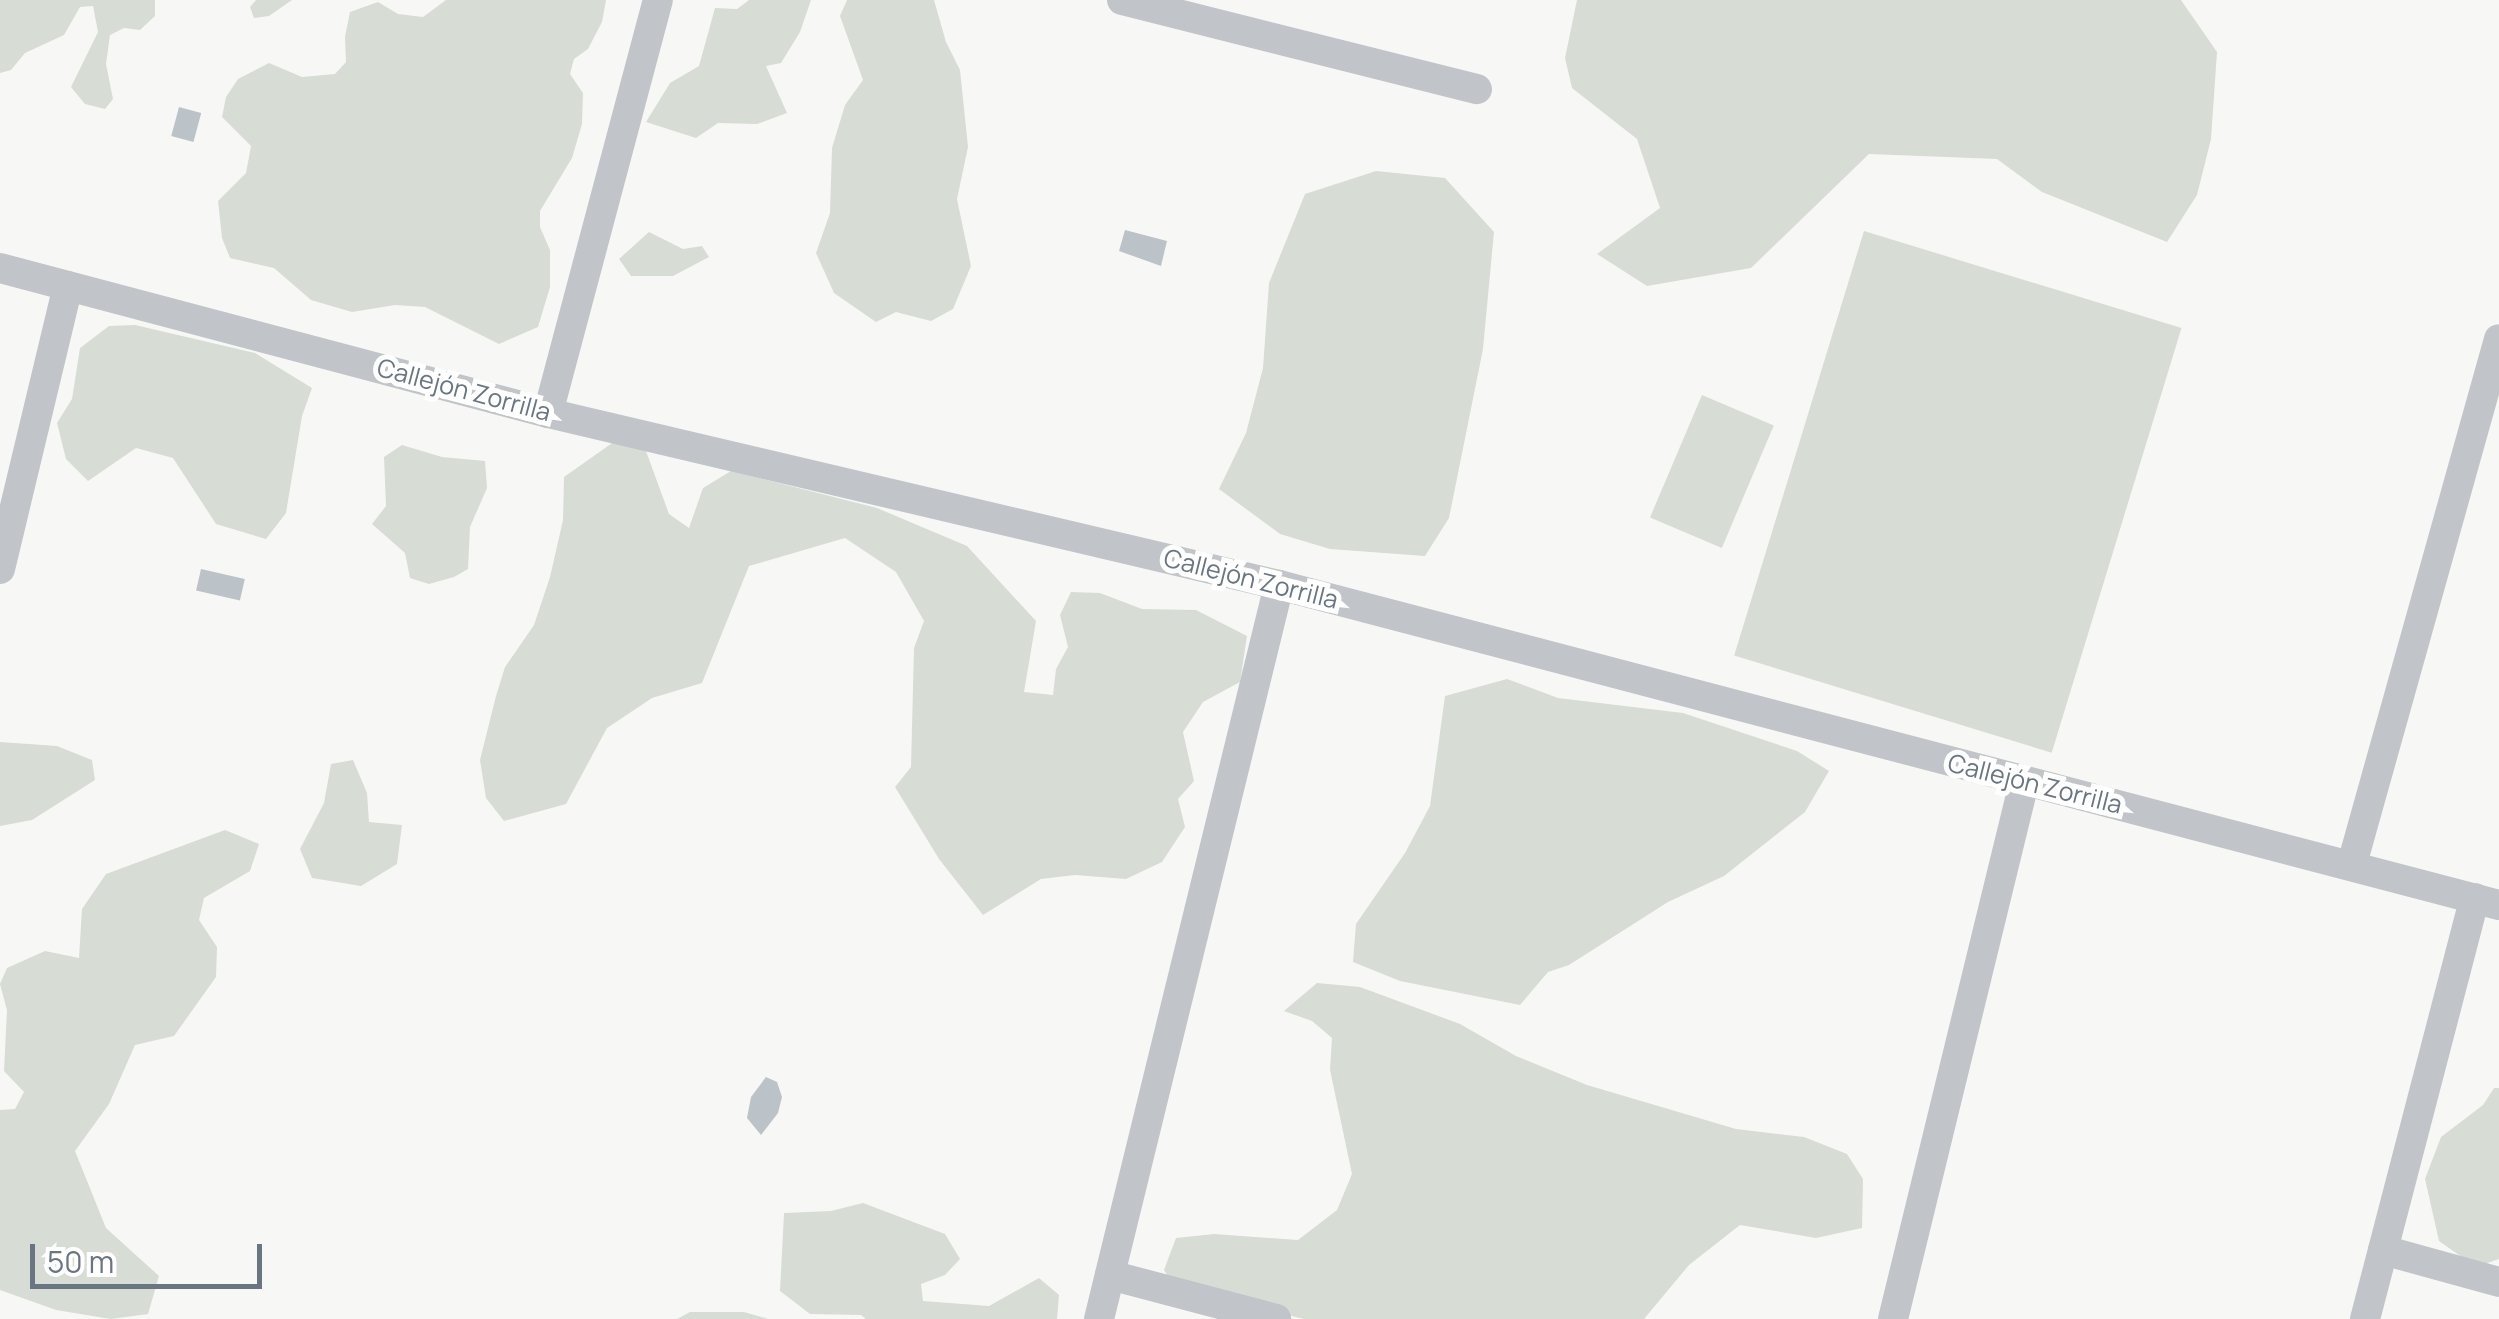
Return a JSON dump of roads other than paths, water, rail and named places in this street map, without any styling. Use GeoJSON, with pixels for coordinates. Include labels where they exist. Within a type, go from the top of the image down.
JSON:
{"type":"FeatureCollection","features":[{"type":"Feature","properties":{"kind":"street"},"geometry":{"type":"LineString","coordinates":[[548,413],[658,0]]}},
{"type":"Feature","properties":{"kind":"street"},"geometry":{"type":"LineString","coordinates":[[1122,0],[1477,89]]}},
{"type":"Feature","properties":{"kind":"street","name":"Callejón Zorrilla"},"geometry":{"type":"LineString","coordinates":[[0,268],[548,413],[1279,584],[2487,902]]}},
{"type":"Feature","properties":{"kind":"street"},"geometry":{"type":"LineString","coordinates":[[0,568],[68,286]]}},
{"type":"Feature","properties":{"kind":"street"},"geometry":{"type":"LineString","coordinates":[[2352,864],[2497,353]]}},
{"type":"Feature","properties":{"kind":"street"},"geometry":{"type":"LineString","coordinates":[[1099,1319],[1279,584]]}},
{"type":"Feature","properties":{"kind":"street"},"geometry":{"type":"LineString","coordinates":[[1892,1319],[2024,782]]}},
{"type":"Feature","properties":{"kind":"street"},"geometry":{"type":"LineString","coordinates":[[2365,1319],[2487,902]]}},
{"type":"Feature","properties":{"kind":"street"},"geometry":{"type":"LineString","coordinates":[[2384,1250],[2499,1282]]}},
{"type":"Feature","properties":{"kind":"street"},"geometry":{"type":"LineString","coordinates":[[1110,1275],[1276,1319]]}}]}
